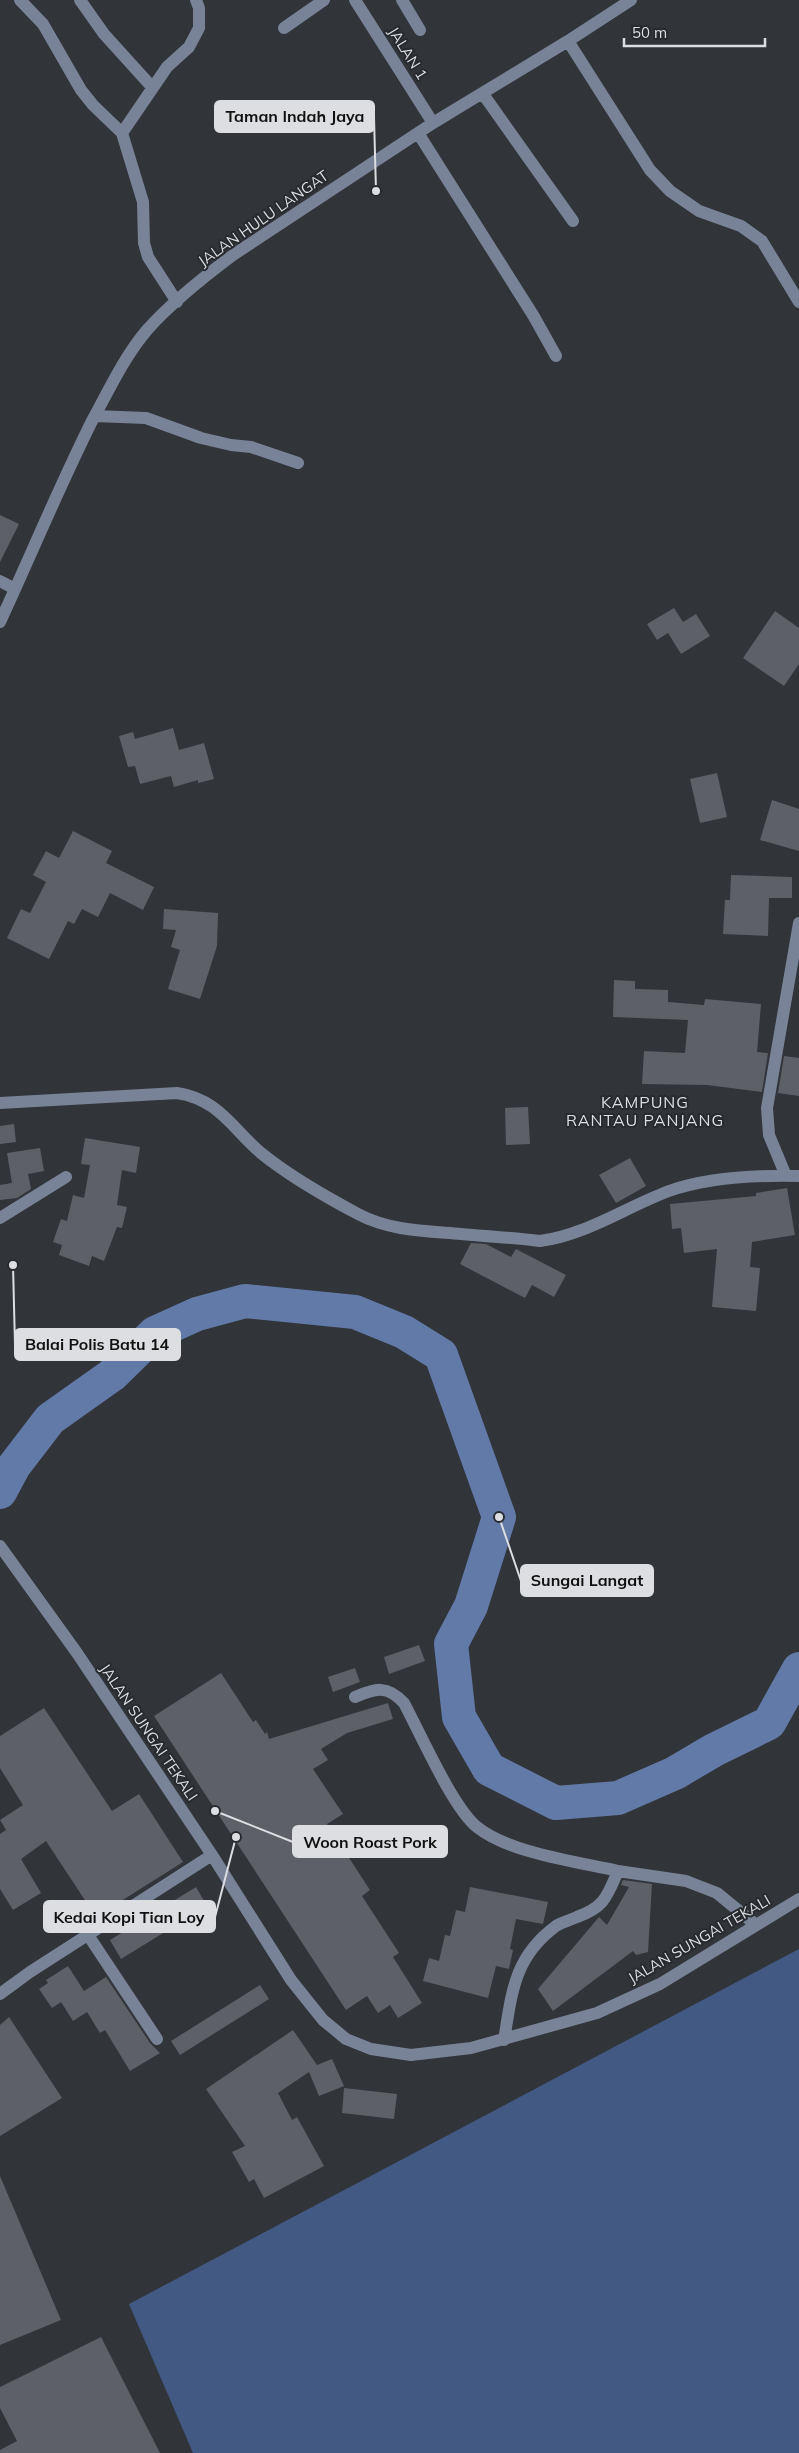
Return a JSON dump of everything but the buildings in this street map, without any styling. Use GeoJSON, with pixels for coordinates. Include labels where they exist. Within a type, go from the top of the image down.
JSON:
{"type":"FeatureCollection","features":[{"type":"Feature","properties":{"kind":"street"},"geometry":{"type":"LineString","coordinates":[[20,0],[43,24],[81,90],[92,105],[122,133],[143,202],[144,243],[148,257],[178,302]]}},
{"type":"Feature","properties":{"kind":"street"},"geometry":{"type":"LineString","coordinates":[[80,0],[104,34],[152,86]]}},
{"type":"Feature","properties":{"kind":"street"},"geometry":{"type":"LineString","coordinates":[[122,133],[152,86],[167,67],[189,47],[199,28],[199,8],[196,0]]}},
{"type":"Feature","properties":{"kind":"street"},"geometry":{"type":"LineString","coordinates":[[284,28],[324,0]]}},
{"type":"Feature","properties":{"kind":"street","name":"JALAN 1"},"geometry":{"type":"LineString","coordinates":[[355,0],[433,123]]}},
{"type":"Feature","properties":{"kind":"street"},"geometry":{"type":"LineString","coordinates":[[402,0],[420,30]]}},
{"type":"Feature","properties":{"kind":"street","name":"JALAN HULU LANGAT"},"geometry":{"type":"LineString","coordinates":[[0,622],[74,457],[128,356],[148,330],[211,272],[233,255],[433,123],[568,41],[631,0]]}},
{"type":"Feature","properties":{"kind":"street"},"geometry":{"type":"LineString","coordinates":[[568,41],[650,170],[670,191],[699,211],[741,226],[762,241],[799,302]]}},
{"type":"Feature","properties":{"kind":"street"},"geometry":{"type":"LineString","coordinates":[[482,94],[573,221]]}},
{"type":"Feature","properties":{"kind":"street"},"geometry":{"type":"LineString","coordinates":[[418,133],[529,307],[556,356]]}},
{"type":"Feature","properties":{"kind":"street"},"geometry":{"type":"LineString","coordinates":[[95,416],[146,418],[201,438],[231,445],[251,446],[298,463]]}},
{"type":"Feature","properties":{"kind":"street"},"geometry":{"type":"LineString","coordinates":[[0,581],[15,589]]}},
{"type":"Feature","properties":{"kind":"street"},"geometry":{"type":"LineString","coordinates":[[0,1104],[177,1094],[190,1095],[207,1102],[221,1112],[261,1152],[282,1168],[359,1215],[407,1231],[540,1241],[561,1238],[670,1191],[716,1180],[793,1176],[769,1135],[767,1108],[799,923]]}},
{"type":"Feature","properties":{"kind":"street"},"geometry":{"type":"LineString","coordinates":[[0,1218],[66,1177]]}},
{"type":"Feature","properties":{"kind":"street","name":"JALAN SUNGAI TEKALI"},"geometry":{"type":"LineString","coordinates":[[0,1546],[77,1653],[212,1855],[291,1980],[323,2020],[346,2039],[371,2049],[411,2054],[471,2048],[597,2013],[660,1984],[799,1899]]}},
{"type":"Feature","properties":{"kind":"street"},"geometry":{"type":"LineString","coordinates":[[355,1697],[373,1690],[385,1690],[395,1694],[404,1703],[455,1799],[476,1827],[508,1844],[618,1871],[686,1881],[717,1893],[756,1925]]}},
{"type":"Feature","properties":{"kind":"street"},"geometry":{"type":"LineString","coordinates":[[0,1994],[212,1855]]}},
{"type":"Feature","properties":{"kind":"street"},"geometry":{"type":"LineString","coordinates":[[504,2040],[517,1973],[537,1943],[558,1924],[594,1911],[605,1900],[618,1871]]}},
{"type":"Feature","properties":{"kind":"street"},"geometry":{"type":"LineString","coordinates":[[88,1935],[157,2039]]}},
{"type":"Feature","properties":{"kind":"shaded area"},"geometry":{"type":"Polygon","coordinates":[[[799,1949],[799,2453],[193,2453],[129,2304],[799,1949]]]}},
{"type":"Feature","properties":{"kind":"waterway"},"geometry":{"type":"LineString","coordinates":[[0,1492],[14,1466],[50,1419],[112,1375],[155,1333],[197,1314],[245,1301],[355,1312],[404,1332],[441,1355],[499,1517],[471,1606],[451,1644],[459,1717],[489,1769],[556,1803],[618,1798],[675,1773],[714,1750],[769,1723],[799,1669]]}},
{"type":"Feature","properties":{"kind":"place","name":"Taman Indah Jaya"},"geometry":{"type":"Point","coordinates":[376,191]}},
{"type":"Feature","properties":{"kind":"place","name":"Balai Polis Batu 14"},"geometry":{"type":"Point","coordinates":[13,1265]}},
{"type":"Feature","properties":{"kind":"place","name":"Sungai Langat"},"geometry":{"type":"Point","coordinates":[499,1517]}},
{"type":"Feature","properties":{"kind":"place","name":"Woon Roast Pork"},"geometry":{"type":"Point","coordinates":[215,1811]}},
{"type":"Feature","properties":{"kind":"place","name":"Kedai Kopi Tian Loy"},"geometry":{"type":"Point","coordinates":[236,1837]}},
{"type":"Feature","properties":{"kind":"district","name":"KAMPUNG RANTAU PANJANG"},"geometry":{"type":"Point","coordinates":[645,1111]}}]}
